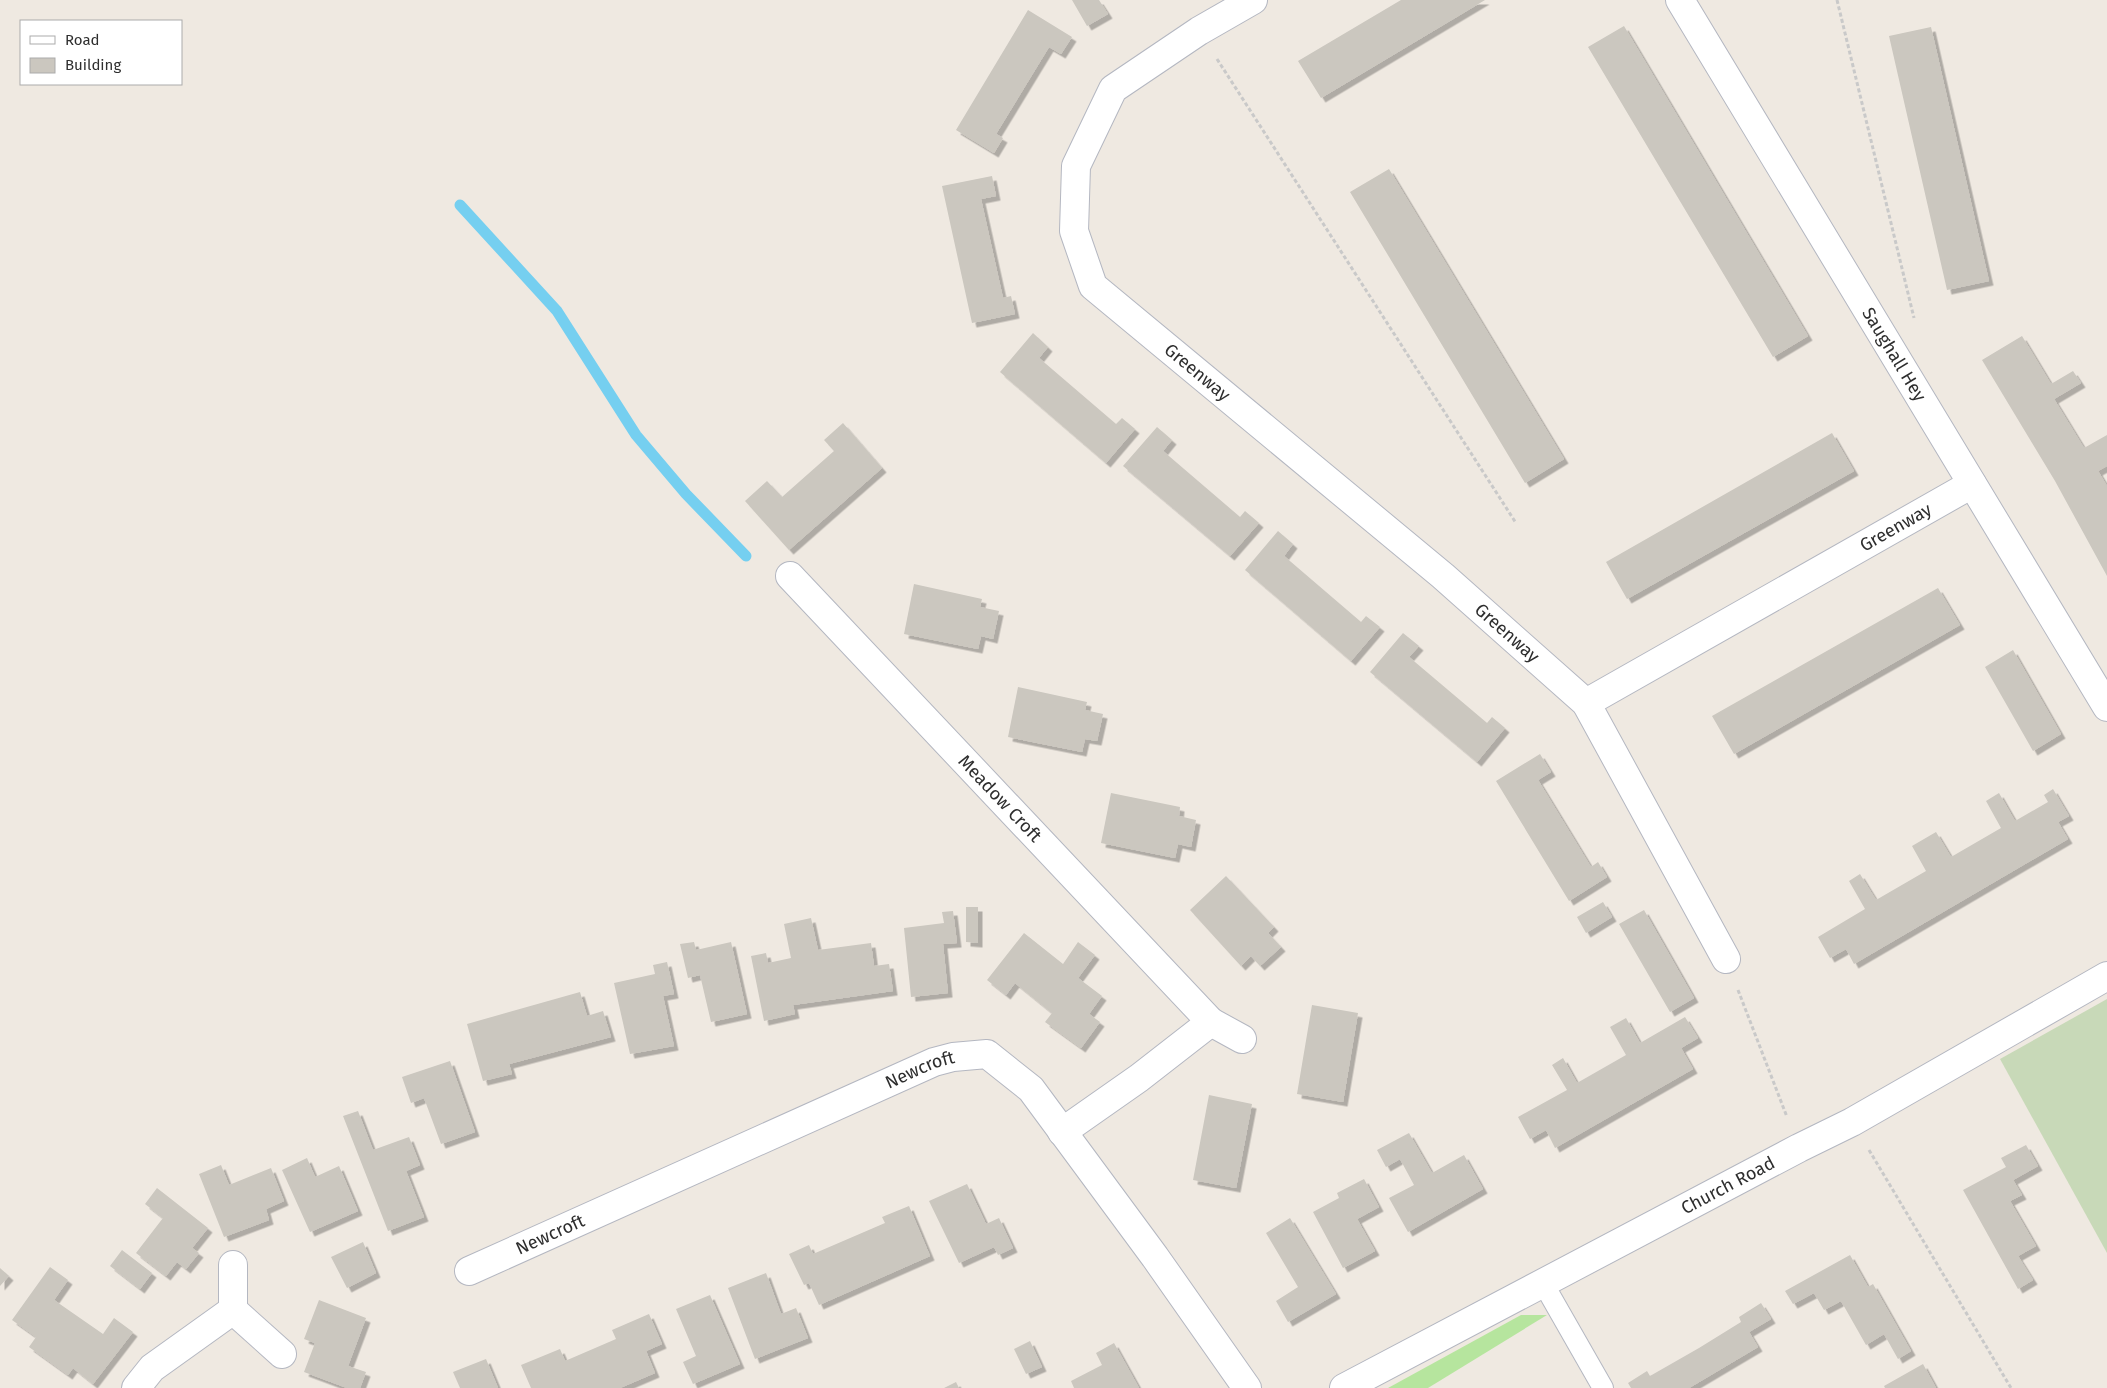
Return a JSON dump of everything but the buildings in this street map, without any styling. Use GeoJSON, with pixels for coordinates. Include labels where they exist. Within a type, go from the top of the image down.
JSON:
{"type":"FeatureCollection","features":[{"type":"Feature","properties":{"kind":"street","name":"Greenway"},"geometry":{"type":"LineString","coordinates":[[1253,0],[1199,31],[1113,90],[1076,166],[1074,230],[1093,286],[1442,576],[1586,703],[1726,959]]}},
{"type":"Feature","properties":{"kind":"street","name":"Saughall Hey"},"geometry":{"type":"LineString","coordinates":[[1680,0],[2107,708]]}},
{"type":"Feature","properties":{"kind":"street","name":"Greenway"},"geometry":{"type":"LineString","coordinates":[[1586,703],[1972,484]]}},
{"type":"Feature","properties":{"kind":"street","name":"Meadow Croft"},"geometry":{"type":"LineString","coordinates":[[790,576],[1211,1022],[1242,1039]]}},
{"type":"Feature","properties":{"kind":"street","name":"Church Road"},"geometry":{"type":"LineString","coordinates":[[1344,1388],[1799,1148],[1852,1122],[2107,976]]}},
{"type":"Feature","properties":{"kind":"street"},"geometry":{"type":"LineString","coordinates":[[1062,1132],[1139,1078],[1211,1022]]}},
{"type":"Feature","properties":{"kind":"street","name":"Newcroft"},"geometry":{"type":"LineString","coordinates":[[469,1271],[934,1062],[953,1057],[987,1054],[1031,1089],[1155,1257],[1247,1388]]}},
{"type":"Feature","properties":{"kind":"street"},"geometry":{"type":"LineString","coordinates":[[233,1265],[232,1310],[282,1354]]}},
{"type":"Feature","properties":{"kind":"street"},"geometry":{"type":"LineString","coordinates":[[136,1388],[152,1368],[232,1310]]}},
{"type":"Feature","properties":{"kind":"lane"},"geometry":{"type":"LineString","coordinates":[[1543,1283],[1603,1388]]}},
{"type":"Feature","properties":{"kind":"path"},"geometry":{"type":"LineString","coordinates":[[1837,0],[1915,319]]}},
{"type":"Feature","properties":{"kind":"path"},"geometry":{"type":"LineString","coordinates":[[1199,31],[1516,523]]}},
{"type":"Feature","properties":{"kind":"path"},"geometry":{"type":"LineString","coordinates":[[1726,959],[1799,1148]]}},
{"type":"Feature","properties":{"kind":"path"},"geometry":{"type":"LineString","coordinates":[[1852,1122],[2012,1388]]}},
{"type":"Feature","properties":{"kind":"green space"},"geometry":{"type":"Polygon","coordinates":[[[2107,999],[2107,1253],[2000,1059],[2107,999]]]}},
{"type":"Feature","properties":{"kind":"green space"},"geometry":{"type":"Polygon","coordinates":[[[1521,1315],[1547,1315],[1428,1388],[1388,1388],[1521,1315]]]}},
{"type":"Feature","properties":{"kind":"waterway"},"geometry":{"type":"LineString","coordinates":[[460,205],[557,311],[636,435],[686,494],[746,556]]}}]}
